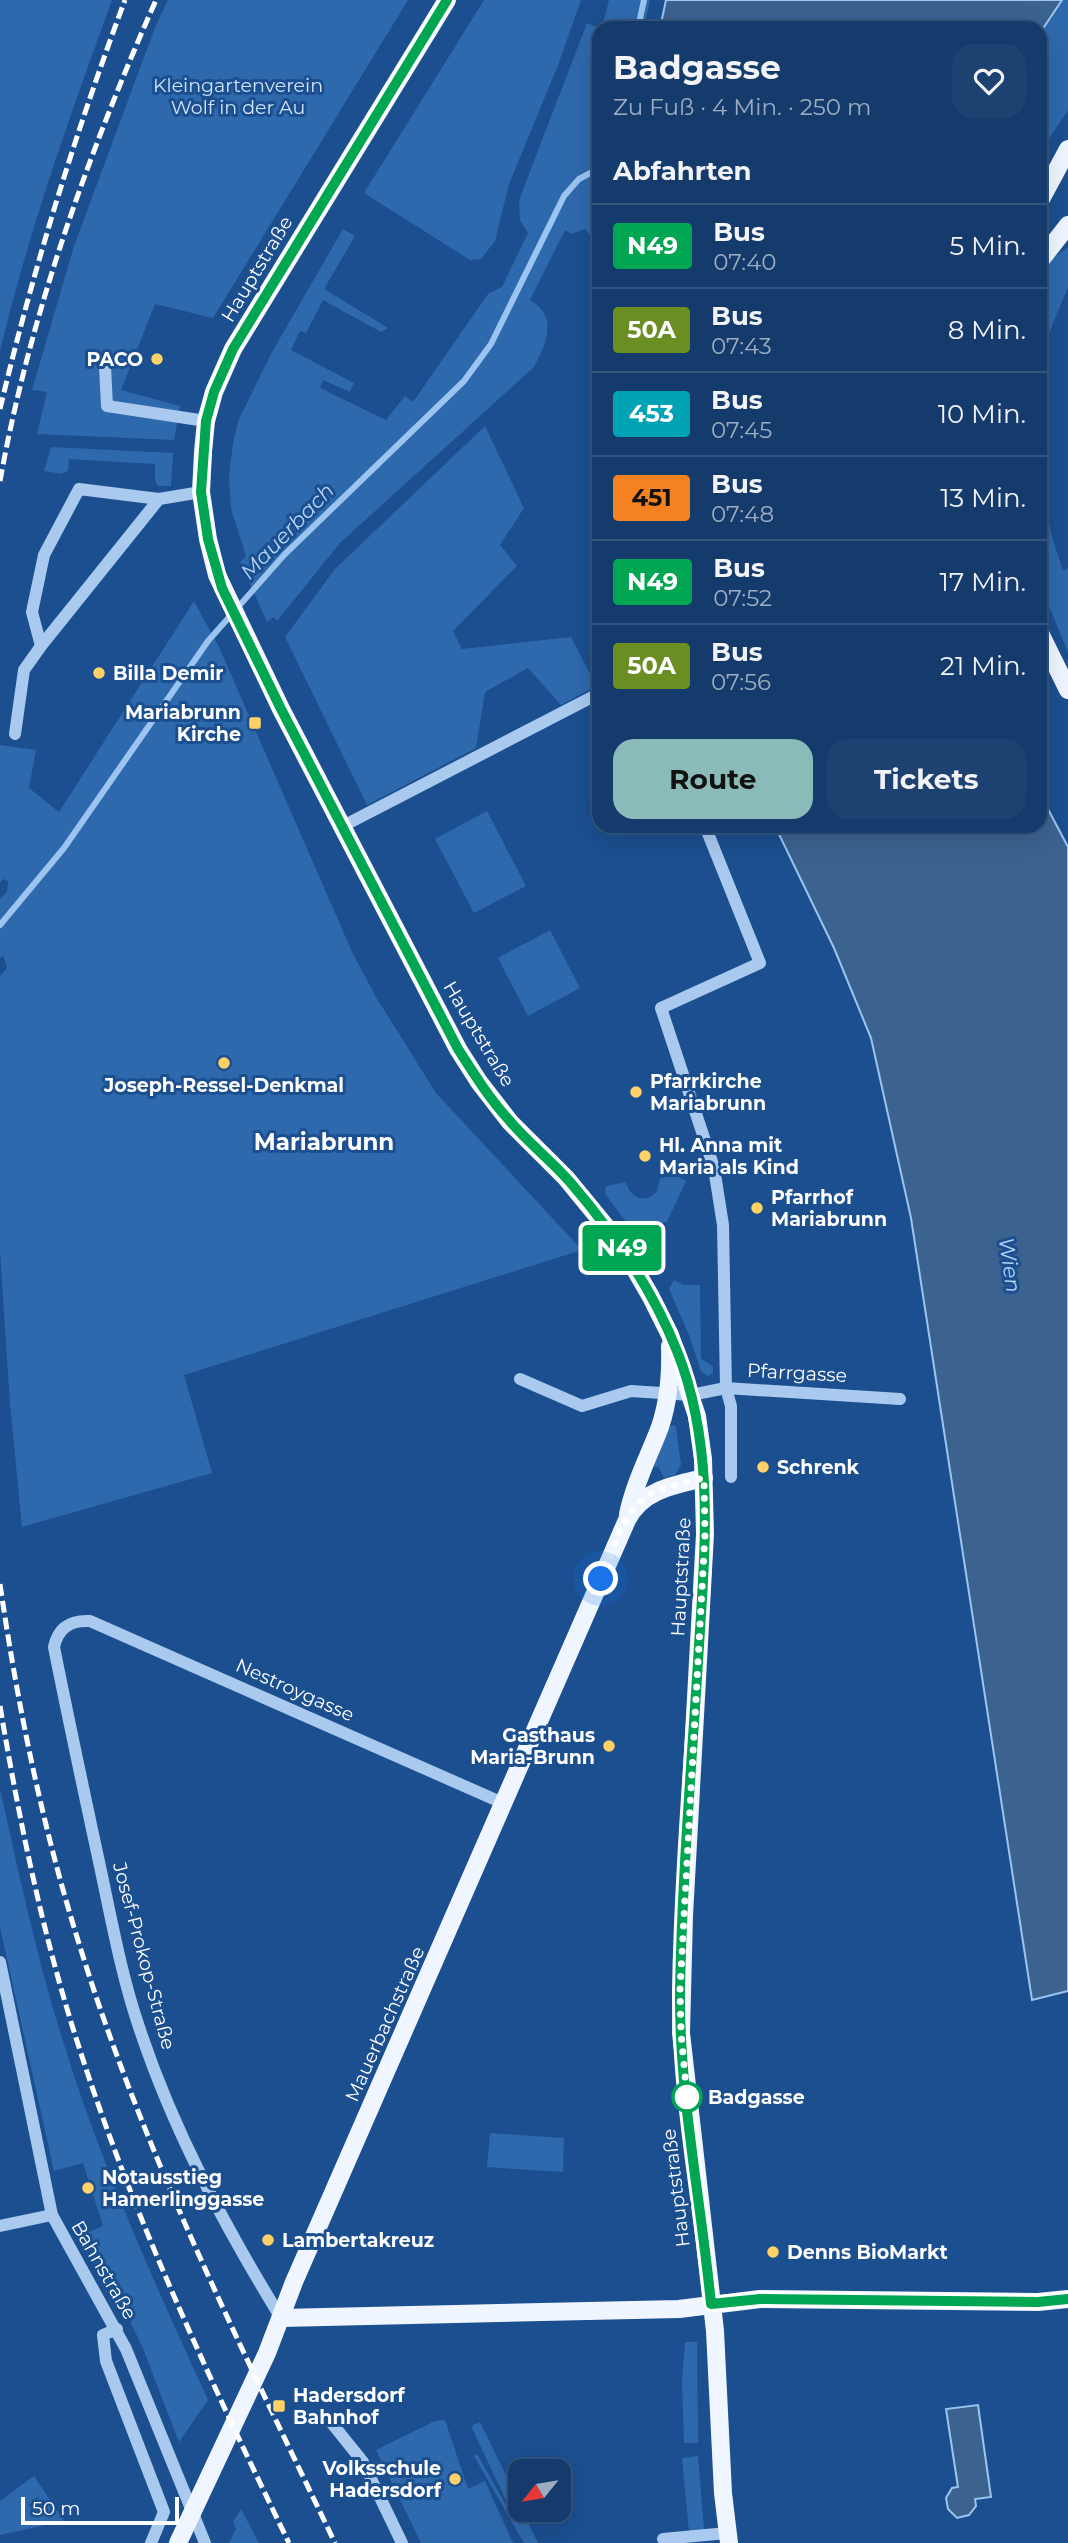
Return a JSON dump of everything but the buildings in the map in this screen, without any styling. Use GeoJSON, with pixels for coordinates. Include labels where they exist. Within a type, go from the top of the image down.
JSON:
{"type":"FeatureCollection","features":[{"type":"Feature","properties":{"kind":"main road","name":"Hauptstraße"},"geometry":{"type":"LineString","coordinates":[[447,0],[233,349],[214,392],[206,421],[201,492],[208,539],[222,588],[458,1049],[510,1122],[566,1178],[609,1230],[636,1270],[670,1335],[691,1395],[701,1441],[705,1534],[680,1990],[684,2074],[715,2331],[723,2493],[728,2538]]}},
{"type":"Feature","properties":{"kind":"main road"},"geometry":{"type":"LineString","coordinates":[[1047,188],[1068,149]]}},
{"type":"Feature","properties":{"kind":"main road"},"geometry":{"type":"LineString","coordinates":[[1047,252],[1068,225]]}},
{"type":"Feature","properties":{"kind":"main road"},"geometry":{"type":"LineString","coordinates":[[1047,647],[1068,690]]}},
{"type":"Feature","properties":{"kind":"main road","name":"Mauerbachstraße"},"geometry":{"type":"LineString","coordinates":[[178,2543],[267,2353],[294,2282],[627,1520],[636,1483],[660,1425],[668,1394],[670,1335]]}},
{"type":"Feature","properties":{"kind":"main road","name":"Mauerbachstraße"},"geometry":{"type":"LineString","coordinates":[[627,1520],[638,1504],[651,1494],[704,1478]]}},
{"type":"Feature","properties":{"kind":"main road"},"geometry":{"type":"LineString","coordinates":[[281,2318],[629,2311],[678,2309],[760,2299],[1026,2302],[1065,2299]]}},
{"type":"Feature","properties":{"kind":"street"},"geometry":{"type":"LineString","coordinates":[[105,366],[107,407],[206,421]]}},
{"type":"Feature","properties":{"kind":"street"},"geometry":{"type":"LineString","coordinates":[[41,646],[32,612],[44,555],[79,489],[159,499],[201,492]]}},
{"type":"Feature","properties":{"kind":"street"},"geometry":{"type":"LineString","coordinates":[[15,734],[24,670],[159,499]]}},
{"type":"Feature","properties":{"kind":"street"},"geometry":{"type":"LineString","coordinates":[[343,826],[592,697]]}},
{"type":"Feature","properties":{"kind":"street"},"geometry":{"type":"LineString","coordinates":[[708,833],[760,963],[661,1008],[714,1168],[723,1225],[726,1388],[731,1406],[731,1477]]}},
{"type":"Feature","properties":{"kind":"street","name":"Pfarrgasse"},"geometry":{"type":"LineString","coordinates":[[520,1379],[582,1406],[631,1391],[691,1395],[726,1388],[900,1399]]}},
{"type":"Feature","properties":{"kind":"street","name":"Nestroygasse"},"geometry":{"type":"LineString","coordinates":[[68,1624],[78,1620],[90,1621],[505,1804]]}},
{"type":"Feature","properties":{"kind":"street","name":"Josef-Prokop-Straße"},"geometry":{"type":"LineString","coordinates":[[68,1624],[57,1636],[54,1647],[117,1945],[138,2024],[159,2085],[193,2163],[250,2268],[281,2318]]}},
{"type":"Feature","properties":{"kind":"street","name":"Bahnstraße"},"geometry":{"type":"LineString","coordinates":[[0,1962],[52,2215],[117,2329],[205,2543]]}},
{"type":"Feature","properties":{"kind":"street"},"geometry":{"type":"LineString","coordinates":[[0,2226],[52,2215]]}},
{"type":"Feature","properties":{"kind":"street"},"geometry":{"type":"LineString","coordinates":[[117,2329],[103,2335],[106,2361],[164,2512],[150,2543]]}},
{"type":"Feature","properties":{"kind":"street"},"geometry":{"type":"LineString","coordinates":[[326,2416],[363,2462],[402,2543]]}},
{"type":"Feature","properties":{"kind":"street"},"geometry":{"type":"LineString","coordinates":[[663,2539],[728,2538]]}},
{"type":"Feature","properties":{"kind":"green space"},"geometry":{"type":"Polygon","coordinates":[[[0,0],[112,0],[37,218],[0,352],[0,0]]]}},
{"type":"Feature","properties":{"kind":"green space","name":"Kleingartenverein Wolf in der Au"},"geometry":{"type":"Polygon","coordinates":[[[168,0],[408,0],[213,318],[155,304],[121,390],[180,406],[174,440],[37,434],[47,392],[32,390],[74,246],[156,25],[168,0]]]}},
{"type":"Feature","properties":{"kind":"green space"},"geometry":{"type":"Polygon","coordinates":[[[484,0],[581,0],[558,65],[509,184],[495,241],[481,259],[470,260],[364,193],[484,0]]]}},
{"type":"Feature","properties":{"kind":"green space"},"geometry":{"type":"Polygon","coordinates":[[[609,0],[650,0],[646,21],[604,21],[609,0]]]}},
{"type":"Feature","properties":{"kind":"green space"},"geometry":{"type":"Polygon","coordinates":[[[666,0],[1068,0],[1068,110],[1047,142],[1047,21],[662,21],[666,0]]]}},
{"type":"Feature","properties":{"kind":"green space"},"geometry":{"type":"Polygon","coordinates":[[[587,23],[592,25],[592,237],[585,229],[572,234],[565,230],[530,300],[539,306],[547,322],[546,339],[534,367],[340,543],[277,621],[274,617],[267,622],[240,562],[246,556],[231,509],[229,476],[233,443],[239,419],[272,352],[343,229],[355,236],[324,289],[388,328],[381,332],[323,300],[306,333],[300,331],[291,350],[354,383],[350,392],[323,380],[320,388],[386,420],[405,396],[413,402],[488,294],[502,287],[528,233],[520,220],[519,200],[587,23]]]}},
{"type":"Feature","properties":{"kind":"green space"},"geometry":{"type":"Polygon","coordinates":[[[1068,247],[1068,287],[1047,338],[1047,268],[1053,258],[1068,247]]]}},
{"type":"Feature","properties":{"kind":"green space"},"geometry":{"type":"Polygon","coordinates":[[[485,426],[524,508],[500,545],[517,566],[453,631],[462,649],[571,637],[592,678],[592,688],[561,705],[528,668],[485,692],[476,748],[367,805],[285,637],[335,569],[485,426]]]}},
{"type":"Feature","properties":{"kind":"green space"},"geometry":{"type":"Polygon","coordinates":[[[51,447],[173,453],[171,486],[158,486],[155,480],[155,464],[69,459],[68,470],[62,474],[44,471],[51,447]]]}},
{"type":"Feature","properties":{"kind":"green space"},"geometry":{"type":"Polygon","coordinates":[[[1047,513],[1063,571],[1068,568],[1068,652],[1047,602],[1047,513]]]}},
{"type":"Feature","properties":{"kind":"green space"},"geometry":{"type":"Polygon","coordinates":[[[194,601],[219,647],[353,954],[376,997],[436,1093],[582,1250],[184,1375],[212,1473],[22,1527],[10,1404],[0,1252],[0,976],[7,968],[3,955],[0,958],[0,899],[7,892],[8,881],[3,879],[0,883],[0,745],[36,750],[29,788],[59,812],[194,601]]]}},
{"type":"Feature","properties":{"kind":"green space"},"geometry":{"type":"Polygon","coordinates":[[[487,811],[526,886],[474,913],[435,839],[487,811]]]}},
{"type":"Feature","properties":{"kind":"green space"},"geometry":{"type":"Polygon","coordinates":[[[550,930],[580,988],[528,1016],[498,958],[550,930]]]}},
{"type":"Feature","properties":{"kind":"green space"},"geometry":{"type":"Polygon","coordinates":[[[677,1176],[686,1181],[667,1222],[630,1227],[605,1194],[606,1186],[626,1182],[634,1196],[648,1198],[657,1191],[660,1178],[677,1176]]]}},
{"type":"Feature","properties":{"kind":"green space"},"geometry":{"type":"Polygon","coordinates":[[[674,1280],[683,1285],[700,1285],[701,1359],[713,1366],[713,1373],[708,1376],[701,1371],[669,1289],[674,1280]]]}},
{"type":"Feature","properties":{"kind":"green space"},"geometry":{"type":"Polygon","coordinates":[[[668,1427],[676,1427],[681,1465],[675,1475],[664,1478],[659,1468],[651,1465],[668,1427]]]}},
{"type":"Feature","properties":{"kind":"green space"},"geometry":{"type":"Polygon","coordinates":[[[0,1789],[37,1948],[78,2087],[130,2223],[208,2400],[179,2442],[142,2346],[123,2307],[115,2308],[77,2237],[103,2226],[83,2163],[54,2171],[0,1927],[0,1789]]]}},
{"type":"Feature","properties":{"kind":"green space"},"geometry":{"type":"Polygon","coordinates":[[[490,2133],[564,2138],[563,2172],[487,2167],[490,2133]]]}},
{"type":"Feature","properties":{"kind":"green space"},"geometry":{"type":"Polygon","coordinates":[[[685,2342],[697,2342],[698,2443],[684,2443],[682,2382],[685,2342]]]}},
{"type":"Feature","properties":{"kind":"green space"},"geometry":{"type":"Polygon","coordinates":[[[445,2420],[468,2489],[485,2481],[513,2543],[421,2543],[376,2450],[435,2421],[445,2420]]]}},
{"type":"Feature","properties":{"kind":"green space"},"geometry":{"type":"Polygon","coordinates":[[[480,2422],[508,2479],[508,2505],[471,2426],[480,2422]]]}},
{"type":"Feature","properties":{"kind":"green space"},"geometry":{"type":"Polygon","coordinates":[[[477,2454],[508,2508],[508,2515],[474,2456],[477,2454]]]}},
{"type":"Feature","properties":{"kind":"green space"},"geometry":{"type":"Polygon","coordinates":[[[698,2456],[704,2529],[689,2532],[682,2458],[698,2456]]]}},
{"type":"Feature","properties":{"kind":"green space"},"geometry":{"type":"Polygon","coordinates":[[[34,2476],[64,2521],[0,2535],[0,2501],[34,2476]]]}},
{"type":"Feature","properties":{"kind":"green space"},"geometry":{"type":"Polygon","coordinates":[[[241,2509],[259,2543],[229,2543],[236,2529],[233,2522],[241,2509]]]}},
{"type":"Feature","properties":{"kind":"green space"},"geometry":{"type":"Polygon","coordinates":[[[512,2522],[517,2524],[516,2522],[528,2522],[538,2543],[524,2543],[512,2522]]]}},
{"type":"Feature","properties":{"kind":"water"},"geometry":{"type":"Polygon","coordinates":[[[666,0],[1062,0],[1047,22],[662,21],[666,0]]]}},
{"type":"Feature","properties":{"kind":"water","name":"Wien"},"geometry":{"type":"Polygon","coordinates":[[[1047,807],[1068,847],[1068,1991],[1032,2000],[911,1218],[871,1038],[834,948],[778,833],[1047,833],[1047,807]]]}},
{"type":"Feature","properties":{"kind":"water"},"geometry":{"type":"Polygon","coordinates":[[[978,2405],[991,2497],[975,2499],[976,2506],[969,2515],[957,2518],[948,2509],[946,2498],[952,2488],[958,2487],[946,2409],[978,2405]]]}},
{"type":"Feature","properties":{"kind":"waterway","name":"Mauerbach"},"geometry":{"type":"LineString","coordinates":[[640,21],[644,0]]}},
{"type":"Feature","properties":{"kind":"waterway","name":"Mauerbach"},"geometry":{"type":"LineString","coordinates":[[0,925],[64,848],[208,641],[284,555],[464,381],[491,344],[564,196],[579,179],[592,172]]}},
{"type":"Feature","properties":{"kind":"railway"},"geometry":{"type":"LineString","coordinates":[[0,409],[26,305],[56,203],[125,0]]}},
{"type":"Feature","properties":{"kind":"railway"},"geometry":{"type":"LineString","coordinates":[[0,481],[27,357],[64,236],[107,117],[156,0]]}},
{"type":"Feature","properties":{"kind":"railway"},"geometry":{"type":"LineString","coordinates":[[0,1584],[15,1677],[43,1814],[67,1905],[106,2027],[197,2251],[335,2543]]}},
{"type":"Feature","properties":{"kind":"railway"},"geometry":{"type":"LineString","coordinates":[[0,1706],[23,1833],[42,1917],[64,2000],[99,2106],[122,2170],[174,2296],[289,2543]]}},
{"type":"Feature","properties":{"kind":"bus line","name":"N49"},"geometry":{"type":"LineString","coordinates":[[447,0],[233,349],[214,392],[206,421],[201,492],[212,558],[222,588],[281,709],[458,1049],[510,1122],[566,1178],[621,1245],[670,1335],[691,1395],[703,1459],[705,1534],[680,1990],[684,2074],[711,2304],[760,2299],[1038,2302],[1068,2299]]}},
{"type":"Feature","properties":{"kind":"place","name":"PACO"},"geometry":{"type":"Point","coordinates":[157,359]}},
{"type":"Feature","properties":{"kind":"place","name":"Billa Demir"},"geometry":{"type":"Point","coordinates":[99,673]}},
{"type":"Feature","properties":{"kind":"place","name":"Mariabrunn Kirche"},"geometry":{"type":"Point","coordinates":[255,723]}},
{"type":"Feature","properties":{"kind":"place","name":"Joseph-Ressel-Denkmal"},"geometry":{"type":"Point","coordinates":[224,1063]}},
{"type":"Feature","properties":{"kind":"place","name":"Pfarrkirche Mariabrunn"},"geometry":{"type":"Point","coordinates":[636,1092]}},
{"type":"Feature","properties":{"kind":"place","name":"Hl. Anna mit Maria als Kind"},"geometry":{"type":"Point","coordinates":[645,1156]}},
{"type":"Feature","properties":{"kind":"place","name":"Pfarrhof Mariabrunn"},"geometry":{"type":"Point","coordinates":[757,1208]}},
{"type":"Feature","properties":{"kind":"place","name":"Schrenk"},"geometry":{"type":"Point","coordinates":[763,1467]}},
{"type":"Feature","properties":{"kind":"place","name":"Gasthaus Maria-Brunn"},"geometry":{"type":"Point","coordinates":[609,1746]}},
{"type":"Feature","properties":{"kind":"place","name":"Badgasse"},"geometry":{"type":"Point","coordinates":[687,2097]}},
{"type":"Feature","properties":{"kind":"place","name":"Notausstieg Hamerlinggasse"},"geometry":{"type":"Point","coordinates":[88,2188]}},
{"type":"Feature","properties":{"kind":"place","name":"Lambertakreuz"},"geometry":{"type":"Point","coordinates":[268,2240]}},
{"type":"Feature","properties":{"kind":"place","name":"Denns BioMarkt"},"geometry":{"type":"Point","coordinates":[773,2252]}},
{"type":"Feature","properties":{"kind":"place","name":"Hadersdorf Bahnhof"},"geometry":{"type":"Point","coordinates":[279,2406]}},
{"type":"Feature","properties":{"kind":"place","name":"Volksschule Hadersdorf"},"geometry":{"type":"Point","coordinates":[455,2479]}},
{"type":"Feature","properties":{"kind":"district","name":"Mariabrunn"},"geometry":{"type":"Point","coordinates":[324,1142]}},
{"type":"Feature","properties":{"kind":"route"},"geometry":{"type":"LineString","coordinates":[[601,1579],[627,1520],[644,1498],[704,1478],[705,1534],[680,1990],[687,2097]]}}]}
